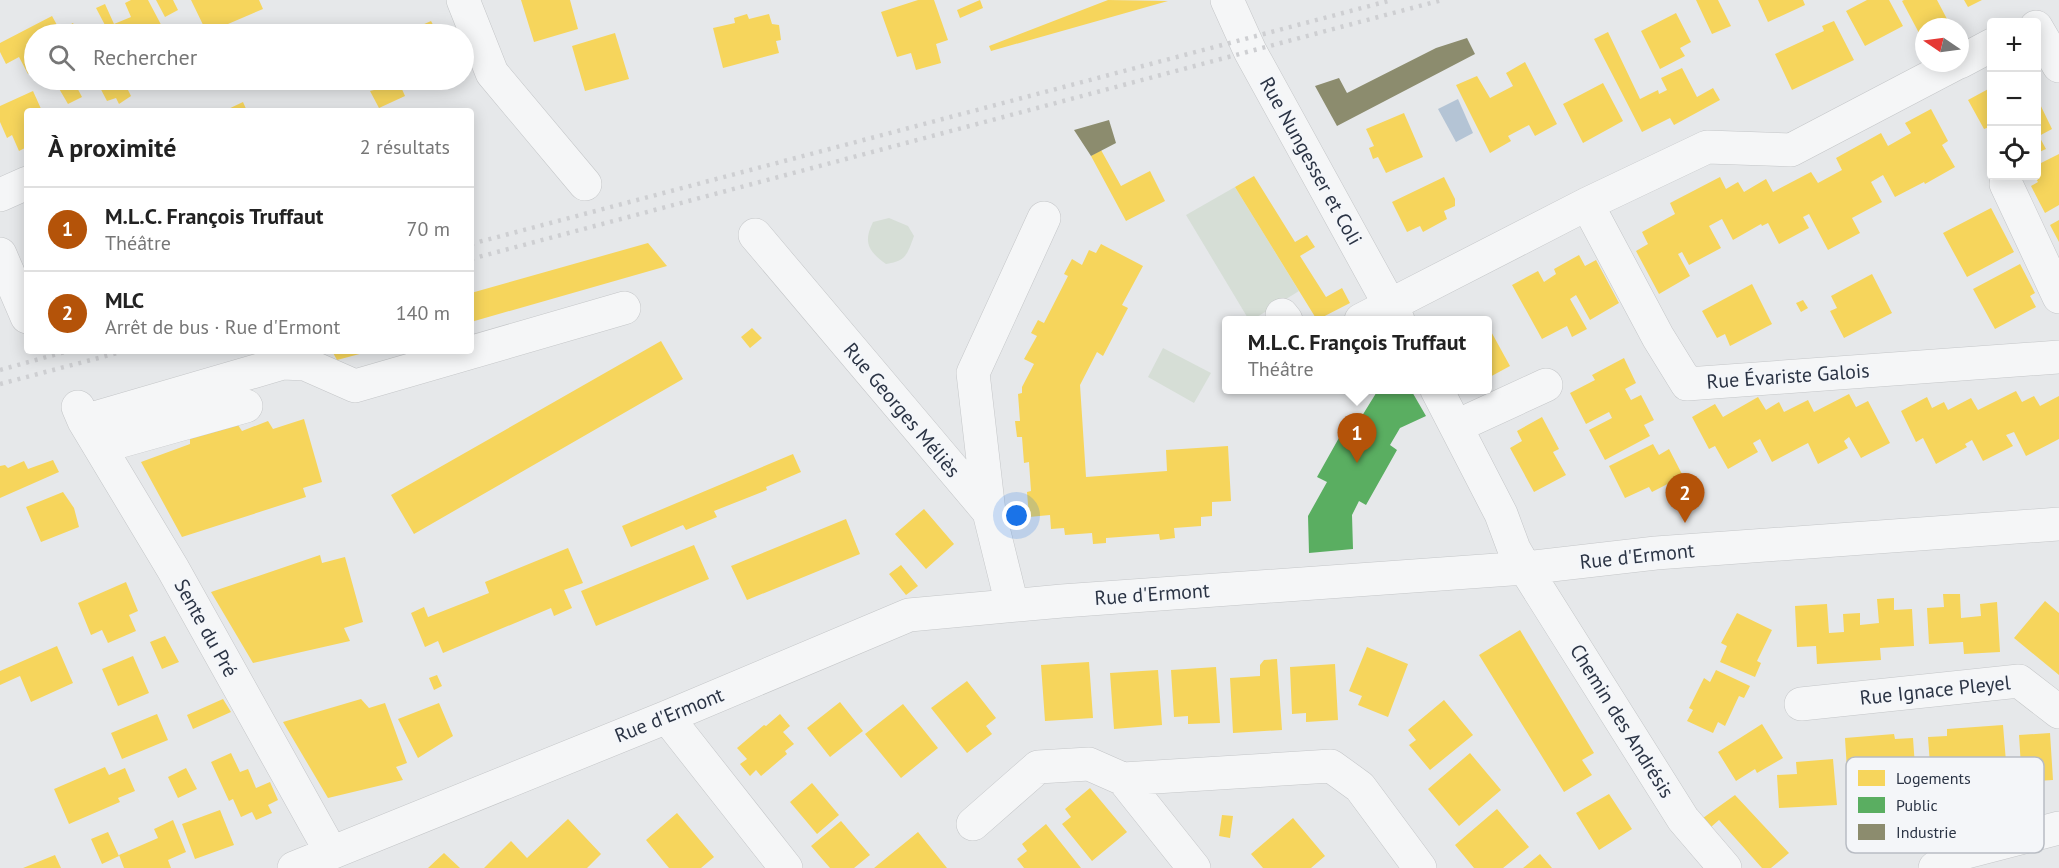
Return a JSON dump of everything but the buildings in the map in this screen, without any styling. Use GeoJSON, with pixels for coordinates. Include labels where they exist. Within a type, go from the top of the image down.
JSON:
{"type":"FeatureCollection","features":[{"type":"Feature","properties":{"kind":"street"},"geometry":{"type":"LineString","coordinates":[[463,0],[473,24]]}},
{"type":"Feature","properties":{"kind":"street","name":"Rue Nungesser et Coli"},"geometry":{"type":"LineString","coordinates":[[1227,0],[1250,51],[1394,313]]}},
{"type":"Feature","properties":{"kind":"street"},"geometry":{"type":"LineString","coordinates":[[474,28],[492,73],[585,184]]}},
{"type":"Feature","properties":{"kind":"street"},"geometry":{"type":"LineString","coordinates":[[2041,34],[2059,66]]}},
{"type":"Feature","properties":{"kind":"street"},"geometry":{"type":"LineString","coordinates":[[1969,57],[1987,48]]}},
{"type":"Feature","properties":{"kind":"street"},"geometry":{"type":"LineString","coordinates":[[1394,313],[1587,204],[1707,147],[1791,150],[1940,72]]}},
{"type":"Feature","properties":{"kind":"street"},"geometry":{"type":"LineString","coordinates":[[0,195],[24,184]]}},
{"type":"Feature","properties":{"kind":"street"},"geometry":{"type":"LineString","coordinates":[[2006,184],[2059,297]]}},
{"type":"Feature","properties":{"kind":"street","name":"Rue Évariste Galois"},"geometry":{"type":"LineString","coordinates":[[1587,204],[1658,337],[1687,384],[2059,357]]}},
{"type":"Feature","properties":{"kind":"street"},"geometry":{"type":"LineString","coordinates":[[989,512],[973,373],[1044,218]]}},
{"type":"Feature","properties":{"kind":"street","name":"Rue Georges Méliès"},"geometry":{"type":"LineString","coordinates":[[755,235],[989,512],[1012,605]]}},
{"type":"Feature","properties":{"kind":"street"},"geometry":{"type":"LineString","coordinates":[[0,255],[24,310]]}},
{"type":"Feature","properties":{"kind":"street"},"geometry":{"type":"LineString","coordinates":[[474,351],[624,308]]}},
{"type":"Feature","properties":{"kind":"street"},"geometry":{"type":"LineString","coordinates":[[87,425],[283,363],[305,364],[355,386],[465,354]]}},
{"type":"Feature","properties":{"kind":"street"},"geometry":{"type":"LineString","coordinates":[[1457,426],[1546,385]]}},
{"type":"Feature","properties":{"kind":"street"},"geometry":{"type":"LineString","coordinates":[[1439,394],[1501,514],[1514,549],[1525,568]]}},
{"type":"Feature","properties":{"kind":"street"},"geometry":{"type":"LineString","coordinates":[[87,425],[246,406]]}},
{"type":"Feature","properties":{"kind":"street","name":"Sente du Pré"},"geometry":{"type":"LineString","coordinates":[[87,425],[173,570],[331,852]]}},
{"type":"Feature","properties":{"kind":"street","name":"Rue d'Ermont"},"geometry":{"type":"LineString","coordinates":[[294,868],[667,717],[909,615],[1012,605],[1525,568],[1656,553],[2059,524]]}},
{"type":"Feature","properties":{"kind":"street","name":"Chemin des Andrésis"},"geometry":{"type":"LineString","coordinates":[[1525,568],[1683,819],[1725,868]]}},
{"type":"Feature","properties":{"kind":"street","name":"Rue Ignace Pleyel"},"geometry":{"type":"LineString","coordinates":[[1801,704],[2019,681],[2059,712]]}},
{"type":"Feature","properties":{"kind":"street"},"geometry":{"type":"LineString","coordinates":[[667,717],[786,868]]}},
{"type":"Feature","properties":{"kind":"street"},"geometry":{"type":"LineString","coordinates":[[973,824],[1038,767],[1089,764],[1123,779],[1331,766],[1360,788],[1420,868]]}},
{"type":"Feature","properties":{"kind":"street"},"geometry":{"type":"LineString","coordinates":[[1123,779],[1194,868]]}},
{"type":"Feature","properties":{"kind":"street"},"geometry":{"type":"LineString","coordinates":[[2044,832],[2059,828]]}},
{"type":"Feature","properties":{"kind":"street"},"geometry":{"type":"LineString","coordinates":[[1935,868],[1951,856],[1963,853]]}},
{"type":"Feature","properties":{"kind":"shaded area"},"geometry":{"type":"Polygon","coordinates":[[[1235,187],[1299,291],[1258,316],[1247,316],[1186,215],[1235,187]]]}},
{"type":"Feature","properties":{"kind":"shaded area"},"geometry":{"type":"Polygon","coordinates":[[[889,218],[908,226],[914,236],[902,259],[886,264],[871,250],[868,235],[873,222],[889,218]]]}},
{"type":"Feature","properties":{"kind":"shaded area"},"geometry":{"type":"Polygon","coordinates":[[[1163,348],[1211,373],[1194,403],[1148,377],[1163,348]]]}},
{"type":"Feature","properties":{"kind":"water"},"geometry":{"type":"Polygon","coordinates":[[[1458,99],[1473,133],[1456,142],[1438,109],[1458,99]]]}},
{"type":"Feature","properties":{"kind":"railway"},"geometry":{"type":"LineString","coordinates":[[474,243],[1392,0]]}},
{"type":"Feature","properties":{"kind":"railway"},"geometry":{"type":"LineString","coordinates":[[474,258],[1442,0]]}},
{"type":"Feature","properties":{"kind":"railway"},"geometry":{"type":"LineString","coordinates":[[0,370],[57,354]]}},
{"type":"Feature","properties":{"kind":"railway"},"geometry":{"type":"LineString","coordinates":[[0,384],[114,354]]}},
{"type":"Feature","properties":{"kind":"place","name":"M.L.C. François Truffaut"},"geometry":{"type":"Point","coordinates":[1357,463]}},
{"type":"Feature","properties":{"kind":"place","name":"MLC"},"geometry":{"type":"Point","coordinates":[1685,523]}}]}
